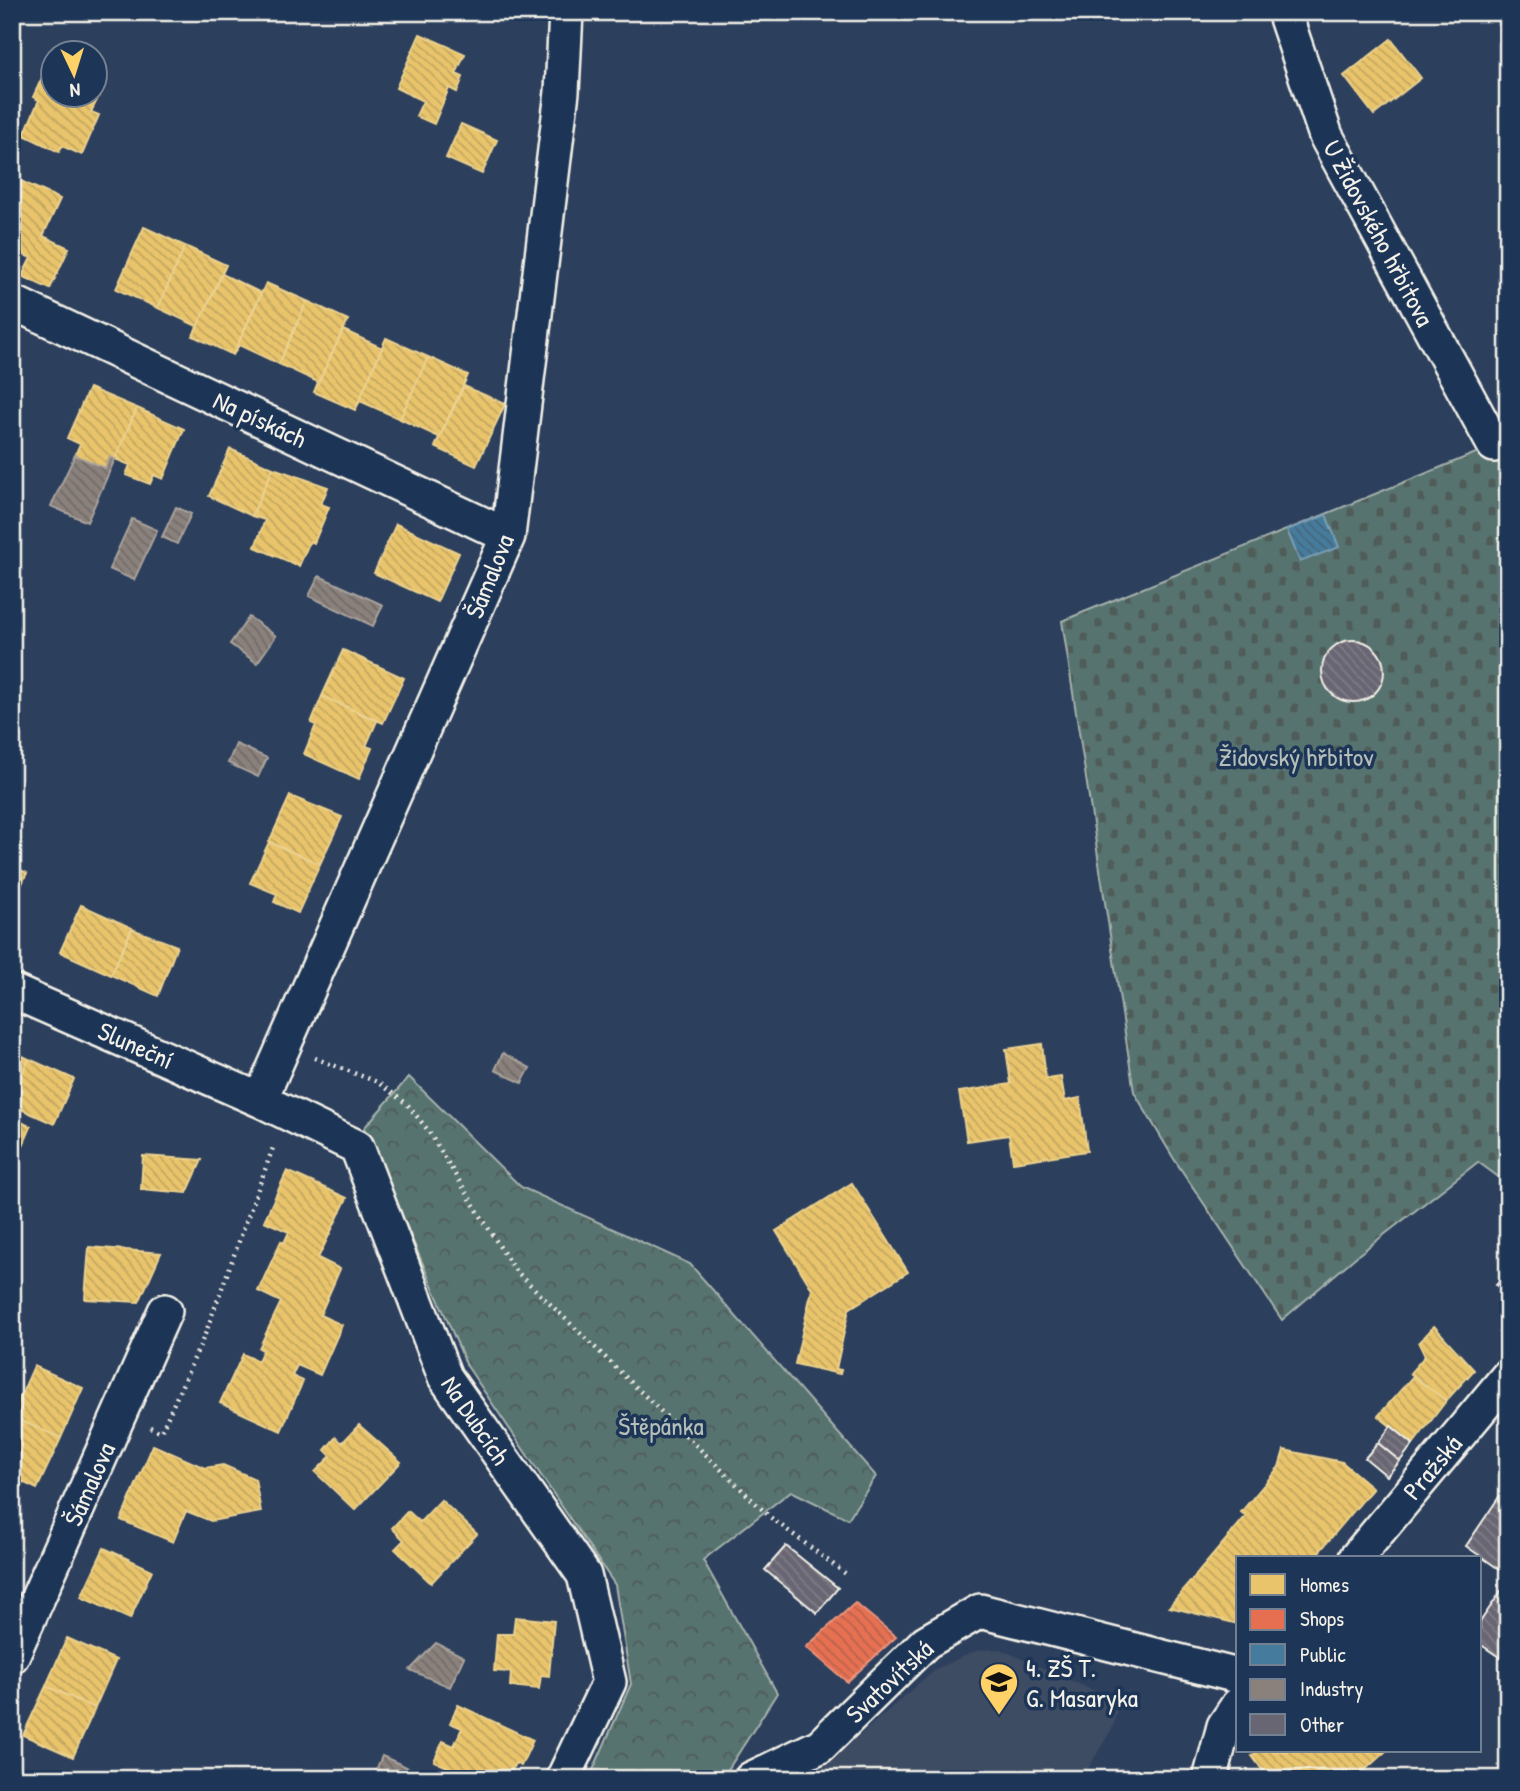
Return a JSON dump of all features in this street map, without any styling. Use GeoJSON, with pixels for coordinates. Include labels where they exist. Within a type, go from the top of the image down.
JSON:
{"type":"FeatureCollection","features":[{"type":"Feature","properties":{"kind":"street","name":"Šámalova"},"geometry":{"type":"LineString","coordinates":[[275,1107],[284,1047],[508,537],[562,92],[566,12]]}},
{"type":"Feature","properties":{"kind":"street","name":"U Židovského hřbitova"},"geometry":{"type":"LineString","coordinates":[[1284,12],[1326,136],[1494,445]]}},
{"type":"Feature","properties":{"kind":"street","name":"Na pískách"},"geometry":{"type":"LineString","coordinates":[[12,302],[508,537]]}},
{"type":"Feature","properties":{"kind":"street","name":"Sluneční"},"geometry":{"type":"LineString","coordinates":[[12,991],[275,1107]]}},
{"type":"Feature","properties":{"kind":"street","name":"Na Dubcích"},"geometry":{"type":"LineString","coordinates":[[275,1107],[357,1147],[444,1377],[584,1575],[609,1682],[564,1779]]}},
{"type":"Feature","properties":{"kind":"street","name":"Šámalova"},"geometry":{"type":"LineString","coordinates":[[12,1656],[165,1311]]}},
{"type":"Feature","properties":{"kind":"street","name":"Pražská"},"geometry":{"type":"LineString","coordinates":[[1358,1556],[1508,1376]]}},
{"type":"Feature","properties":{"kind":"street","name":"Svatovítská"},"geometry":{"type":"LineString","coordinates":[[751,1779],[820,1746],[926,1642],[980,1611],[1236,1675]]}},
{"type":"Feature","properties":{"kind":"street"},"geometry":{"type":"LineString","coordinates":[[1210,1779],[1224,1726],[1236,1708]]}},
{"type":"Feature","properties":{"kind":"path"},"geometry":{"type":"LineString","coordinates":[[284,1047],[377,1082],[407,1104],[427,1129],[513,1268],[769,1517],[846,1574]]}},
{"type":"Feature","properties":{"kind":"path"},"geometry":{"type":"LineString","coordinates":[[120,1415],[160,1432],[206,1332],[278,1134],[275,1107]]}},
{"type":"Feature","properties":{"kind":"shaded area","name":"4. ZŠ T. G. Masaryka"},"geometry":{"type":"Polygon","coordinates":[[[1000,1649],[1099,1693],[1118,1705],[1113,1727],[1082,1779],[810,1779],[935,1669],[978,1650],[1000,1649]]]}},
{"type":"Feature","properties":{"kind":"green space","name":"Židovský hřbitov"},"geometry":{"type":"Polygon","coordinates":[[[1508,440],[1508,1184],[1478,1162],[1358,1255],[1282,1320],[1174,1159],[1134,1092],[1062,621],[1508,440]]]}},
{"type":"Feature","properties":{"kind":"green space","name":"Štěpánka"},"geometry":{"type":"Polygon","coordinates":[[[409,1077],[521,1187],[690,1264],[876,1476],[848,1519],[791,1491],[703,1560],[777,1693],[722,1779],[589,1779],[631,1684],[615,1585],[467,1366],[364,1128],[409,1077]]]}},
{"type":"Feature","properties":{"kind":"building: Homes"},"geometry":{"type":"Polygon","coordinates":[[[420,34],[465,54],[456,74],[463,77],[457,92],[449,88],[434,124],[416,116],[423,101],[396,88],[420,34]]]}},
{"type":"Feature","properties":{"kind":"building: Homes"},"geometry":{"type":"Polygon","coordinates":[[[1391,39],[1421,78],[1374,115],[1344,76],[1391,39]]]}},
{"type":"Feature","properties":{"kind":"building: Homes"},"geometry":{"type":"Polygon","coordinates":[[[38,86],[38,100],[33,97],[38,86]]]}},
{"type":"Feature","properties":{"kind":"building: Homes"},"geometry":{"type":"Polygon","coordinates":[[[38,102],[38,108],[93,108],[91,112],[99,115],[82,155],[62,146],[59,152],[24,135],[38,102]]]}},
{"type":"Feature","properties":{"kind":"building: Homes"},"geometry":{"type":"Polygon","coordinates":[[[461,124],[497,140],[482,174],[446,158],[461,124]]]}},
{"type":"Feature","properties":{"kind":"building: Homes"},"geometry":{"type":"Polygon","coordinates":[[[12,177],[60,199],[43,236],[69,248],[50,289],[22,276],[31,258],[12,249],[12,177]]]}},
{"type":"Feature","properties":{"kind":"building: Homes"},"geometry":{"type":"Polygon","coordinates":[[[144,227],[185,246],[158,308],[116,289],[144,227]]]}},
{"type":"Feature","properties":{"kind":"building: Homes"},"geometry":{"type":"Polygon","coordinates":[[[185,246],[226,265],[193,336],[197,326],[158,308],[185,246]]]}},
{"type":"Feature","properties":{"kind":"building: Homes"},"geometry":{"type":"Polygon","coordinates":[[[222,274],[261,293],[233,355],[193,336],[222,274]]]}},
{"type":"Feature","properties":{"kind":"building: Homes"},"geometry":{"type":"Polygon","coordinates":[[[266,283],[307,301],[279,364],[239,345],[233,355],[266,283]]]}},
{"type":"Feature","properties":{"kind":"building: Homes"},"geometry":{"type":"Polygon","coordinates":[[[307,301],[348,320],[314,392],[318,382],[279,364],[307,301]]]}},
{"type":"Feature","properties":{"kind":"building: Homes"},"geometry":{"type":"Polygon","coordinates":[[[343,330],[382,348],[355,410],[314,392],[343,330]]]}},
{"type":"Feature","properties":{"kind":"building: Homes"},"geometry":{"type":"Polygon","coordinates":[[[386,338],[428,357],[400,419],[360,401],[355,410],[386,338]]]}},
{"type":"Feature","properties":{"kind":"building: Homes"},"geometry":{"type":"Polygon","coordinates":[[[428,357],[468,375],[435,447],[439,437],[400,419],[428,357]]]}},
{"type":"Feature","properties":{"kind":"building: Homes"},"geometry":{"type":"Polygon","coordinates":[[[464,386],[505,404],[476,466],[435,447],[464,386]]]}},
{"type":"Feature","properties":{"kind":"building: Homes"},"geometry":{"type":"Polygon","coordinates":[[[89,388],[137,408],[115,459],[110,457],[105,468],[75,455],[80,444],[67,438],[89,388]]]}},
{"type":"Feature","properties":{"kind":"building: Homes"},"geometry":{"type":"Polygon","coordinates":[[[137,408],[184,429],[163,479],[154,475],[150,484],[126,475],[130,465],[115,459],[137,408]]]}},
{"type":"Feature","properties":{"kind":"building: Homes"},"geometry":{"type":"Polygon","coordinates":[[[230,449],[273,468],[252,516],[209,496],[230,449]]]}},
{"type":"Feature","properties":{"kind":"building: Homes"},"geometry":{"type":"Polygon","coordinates":[[[273,468],[328,487],[321,504],[329,507],[314,543],[310,541],[299,566],[255,547],[265,520],[252,516],[273,468]]]}},
{"type":"Feature","properties":{"kind":"building: Homes"},"geometry":{"type":"Polygon","coordinates":[[[396,524],[459,553],[437,602],[374,573],[396,524]]]}},
{"type":"Feature","properties":{"kind":"building: Homes"},"geometry":{"type":"Polygon","coordinates":[[[343,650],[404,678],[383,723],[322,696],[343,650]]]}},
{"type":"Feature","properties":{"kind":"building: Homes"},"geometry":{"type":"Polygon","coordinates":[[[322,696],[377,721],[366,746],[372,748],[359,779],[304,754],[316,725],[311,723],[322,696]]]}},
{"type":"Feature","properties":{"kind":"building: Homes"},"geometry":{"type":"Polygon","coordinates":[[[290,796],[342,817],[320,864],[269,842],[290,796]]]}},
{"type":"Feature","properties":{"kind":"building: Homes"},"geometry":{"type":"Polygon","coordinates":[[[269,842],[320,864],[298,913],[274,902],[277,894],[250,883],[269,842]]]}},
{"type":"Feature","properties":{"kind":"building: Homes"},"geometry":{"type":"Polygon","coordinates":[[[12,866],[27,873],[12,905],[12,866]]]}},
{"type":"Feature","properties":{"kind":"building: Homes"},"geometry":{"type":"Polygon","coordinates":[[[81,905],[132,928],[111,975],[60,952],[81,905]]]}},
{"type":"Feature","properties":{"kind":"building: Homes"},"geometry":{"type":"Polygon","coordinates":[[[132,929],[177,946],[158,996],[111,975],[132,929]]]}},
{"type":"Feature","properties":{"kind":"building: Homes"},"geometry":{"type":"Polygon","coordinates":[[[1042,1044],[1046,1079],[1061,1077],[1065,1101],[1080,1098],[1087,1151],[1013,1162],[1009,1135],[967,1141],[959,1092],[1011,1084],[1006,1049],[1042,1044]]]}},
{"type":"Feature","properties":{"kind":"building: Homes"},"geometry":{"type":"Polygon","coordinates":[[[12,1051],[29,1059],[12,1096],[12,1051]]]}},
{"type":"Feature","properties":{"kind":"building: Homes"},"geometry":{"type":"Polygon","coordinates":[[[29,1059],[74,1079],[54,1124],[12,1105],[12,1096],[29,1059]]]}},
{"type":"Feature","properties":{"kind":"building: Homes"},"geometry":{"type":"Polygon","coordinates":[[[12,1117],[31,1127],[15,1164],[12,1162],[12,1117]]]}},
{"type":"Feature","properties":{"kind":"building: Homes"},"geometry":{"type":"Polygon","coordinates":[[[143,1156],[202,1160],[187,1193],[141,1189],[143,1156]]]}},
{"type":"Feature","properties":{"kind":"building: Homes"},"geometry":{"type":"Polygon","coordinates":[[[287,1171],[347,1198],[318,1258],[340,1269],[320,1315],[342,1325],[320,1375],[297,1365],[292,1376],[303,1381],[281,1431],[220,1403],[243,1354],[258,1361],[263,1350],[259,1348],[281,1302],[258,1291],[281,1241],[284,1243],[289,1232],[264,1221],[287,1171]]]}},
{"type":"Feature","properties":{"kind":"building: Homes"},"geometry":{"type":"Polygon","coordinates":[[[852,1183],[908,1272],[849,1309],[836,1369],[841,1370],[840,1374],[795,1364],[812,1289],[776,1231],[852,1183]]]}},
{"type":"Feature","properties":{"kind":"building: Homes"},"geometry":{"type":"Polygon","coordinates":[[[89,1247],[161,1253],[139,1302],[85,1299],[89,1247]]]}},
{"type":"Feature","properties":{"kind":"building: Homes"},"geometry":{"type":"Polygon","coordinates":[[[1434,1326],[1474,1370],[1446,1401],[1410,1373],[1425,1356],[1419,1343],[1434,1326]]]}},
{"type":"Feature","properties":{"kind":"building: Homes"},"geometry":{"type":"Polygon","coordinates":[[[34,1366],[83,1388],[61,1438],[12,1417],[12,1400],[18,1402],[34,1366]]]}},
{"type":"Feature","properties":{"kind":"building: Homes"},"geometry":{"type":"Polygon","coordinates":[[[1413,1376],[1446,1401],[1413,1444],[1378,1416],[1413,1376]]]}},
{"type":"Feature","properties":{"kind":"building: Homes"},"geometry":{"type":"Polygon","coordinates":[[[12,1417],[61,1438],[37,1489],[12,1477],[12,1417]]]}},
{"type":"Feature","properties":{"kind":"building: Homes"},"geometry":{"type":"Polygon","coordinates":[[[359,1425],[401,1462],[355,1510],[315,1472],[331,1456],[325,1450],[336,1437],[342,1443],[359,1425]]]}},
{"type":"Feature","properties":{"kind":"building: Homes"},"geometry":{"type":"Polygon","coordinates":[[[153,1445],[205,1468],[223,1465],[255,1479],[261,1512],[211,1521],[186,1511],[173,1542],[121,1520],[153,1445]]]}},
{"type":"Feature","properties":{"kind":"building: Homes"},"geometry":{"type":"Polygon","coordinates":[[[1284,1450],[1342,1462],[1373,1488],[1316,1556],[1236,1556],[1236,1624],[1169,1607],[1246,1516],[1241,1512],[1279,1467],[1284,1450]]]}},
{"type":"Feature","properties":{"kind":"building: Homes"},"geometry":{"type":"Polygon","coordinates":[[[441,1500],[477,1534],[431,1583],[395,1549],[404,1540],[392,1528],[408,1511],[420,1522],[441,1500]]]}},
{"type":"Feature","properties":{"kind":"building: Homes"},"geometry":{"type":"Polygon","coordinates":[[[104,1548],[152,1570],[130,1619],[81,1597],[104,1548]]]}},
{"type":"Feature","properties":{"kind":"building: Homes"},"geometry":{"type":"Polygon","coordinates":[[[515,1617],[554,1621],[549,1676],[541,1675],[539,1689],[510,1686],[511,1672],[494,1671],[497,1634],[513,1634],[515,1617]]]}},
{"type":"Feature","properties":{"kind":"building: Homes"},"geometry":{"type":"Polygon","coordinates":[[[67,1638],[116,1660],[95,1708],[46,1686],[67,1638]]]}},
{"type":"Feature","properties":{"kind":"building: Homes"},"geometry":{"type":"Polygon","coordinates":[[[46,1686],[95,1708],[73,1757],[23,1735],[46,1686]]]}},
{"type":"Feature","properties":{"kind":"building: Homes"},"geometry":{"type":"Polygon","coordinates":[[[458,1705],[533,1740],[521,1766],[515,1763],[508,1779],[474,1779],[434,1761],[443,1741],[454,1746],[462,1728],[450,1723],[458,1705]]]}},
{"type":"Feature","properties":{"kind":"building: Homes"},"geometry":{"type":"Polygon","coordinates":[[[1257,1752],[1385,1752],[1355,1779],[1269,1779],[1252,1756],[1257,1752]]]}},
{"type":"Feature","properties":{"kind":"building: Shops"},"geometry":{"type":"Polygon","coordinates":[[[855,1603],[896,1637],[847,1682],[806,1647],[855,1603]]]}},
{"type":"Feature","properties":{"kind":"building: Public"},"geometry":{"type":"Polygon","coordinates":[[[1326,515],[1339,547],[1300,562],[1287,530],[1326,515]]]}},
{"type":"Feature","properties":{"kind":"building: Industry"},"geometry":{"type":"Polygon","coordinates":[[[75,455],[105,468],[110,457],[115,459],[87,522],[51,506],[75,455]]]}},
{"type":"Feature","properties":{"kind":"building: Industry"},"geometry":{"type":"Polygon","coordinates":[[[176,507],[191,514],[177,544],[162,537],[176,507]]]}},
{"type":"Feature","properties":{"kind":"building: Industry"},"geometry":{"type":"Polygon","coordinates":[[[132,519],[157,530],[134,580],[109,569],[132,519]]]}},
{"type":"Feature","properties":{"kind":"building: Industry"},"geometry":{"type":"Polygon","coordinates":[[[319,576],[383,605],[373,626],[309,596],[319,576]]]}},
{"type":"Feature","properties":{"kind":"building: Industry"},"geometry":{"type":"Polygon","coordinates":[[[249,617],[276,636],[257,663],[230,644],[249,617]]]}},
{"type":"Feature","properties":{"kind":"building: Industry"},"geometry":{"type":"Polygon","coordinates":[[[236,744],[267,758],[258,777],[228,763],[236,744]]]}},
{"type":"Feature","properties":{"kind":"building: Industry"},"geometry":{"type":"Polygon","coordinates":[[[503,1053],[530,1068],[522,1083],[495,1070],[503,1053]]]}},
{"type":"Feature","properties":{"kind":"building: Industry"},"geometry":{"type":"Polygon","coordinates":[[[436,1643],[464,1657],[450,1687],[410,1670],[436,1643]]]}},
{"type":"Feature","properties":{"kind":"building: Industry"},"geometry":{"type":"Polygon","coordinates":[[[382,1756],[420,1773],[418,1779],[383,1779],[374,1775],[382,1756]]]}},
{"type":"Feature","properties":{"kind":"building: Other"},"geometry":{"type":"Polygon","coordinates":[[[1353,640],[1375,649],[1384,671],[1375,693],[1353,702],[1331,693],[1322,671],[1331,649],[1353,640]]]}},
{"type":"Feature","properties":{"kind":"building: Other"},"geometry":{"type":"Polygon","coordinates":[[[1508,1273],[1508,1296],[1496,1285],[1508,1273]]]}},
{"type":"Feature","properties":{"kind":"building: Other"},"geometry":{"type":"Polygon","coordinates":[[[1391,1426],[1413,1444],[1400,1461],[1378,1443],[1391,1426]]]}},
{"type":"Feature","properties":{"kind":"building: Other"},"geometry":{"type":"Polygon","coordinates":[[[1378,1443],[1400,1461],[1387,1476],[1365,1458],[1378,1443]]]}},
{"type":"Feature","properties":{"kind":"building: Other"},"geometry":{"type":"Polygon","coordinates":[[[1503,1491],[1508,1494],[1508,1566],[1503,1572],[1466,1546],[1503,1491]]]}},
{"type":"Feature","properties":{"kind":"building: Other"},"geometry":{"type":"Polygon","coordinates":[[[786,1546],[838,1588],[817,1613],[765,1570],[786,1546]]]}},
{"type":"Feature","properties":{"kind":"building: Other"},"geometry":{"type":"Polygon","coordinates":[[[1508,1581],[1508,1663],[1482,1645],[1482,1619],[1508,1581]]]}},
{"type":"Feature","properties":{"kind":"place","name":"4. ZŠ T. G. Masaryka"},"geometry":{"type":"Point","coordinates":[999,1716]}}]}
